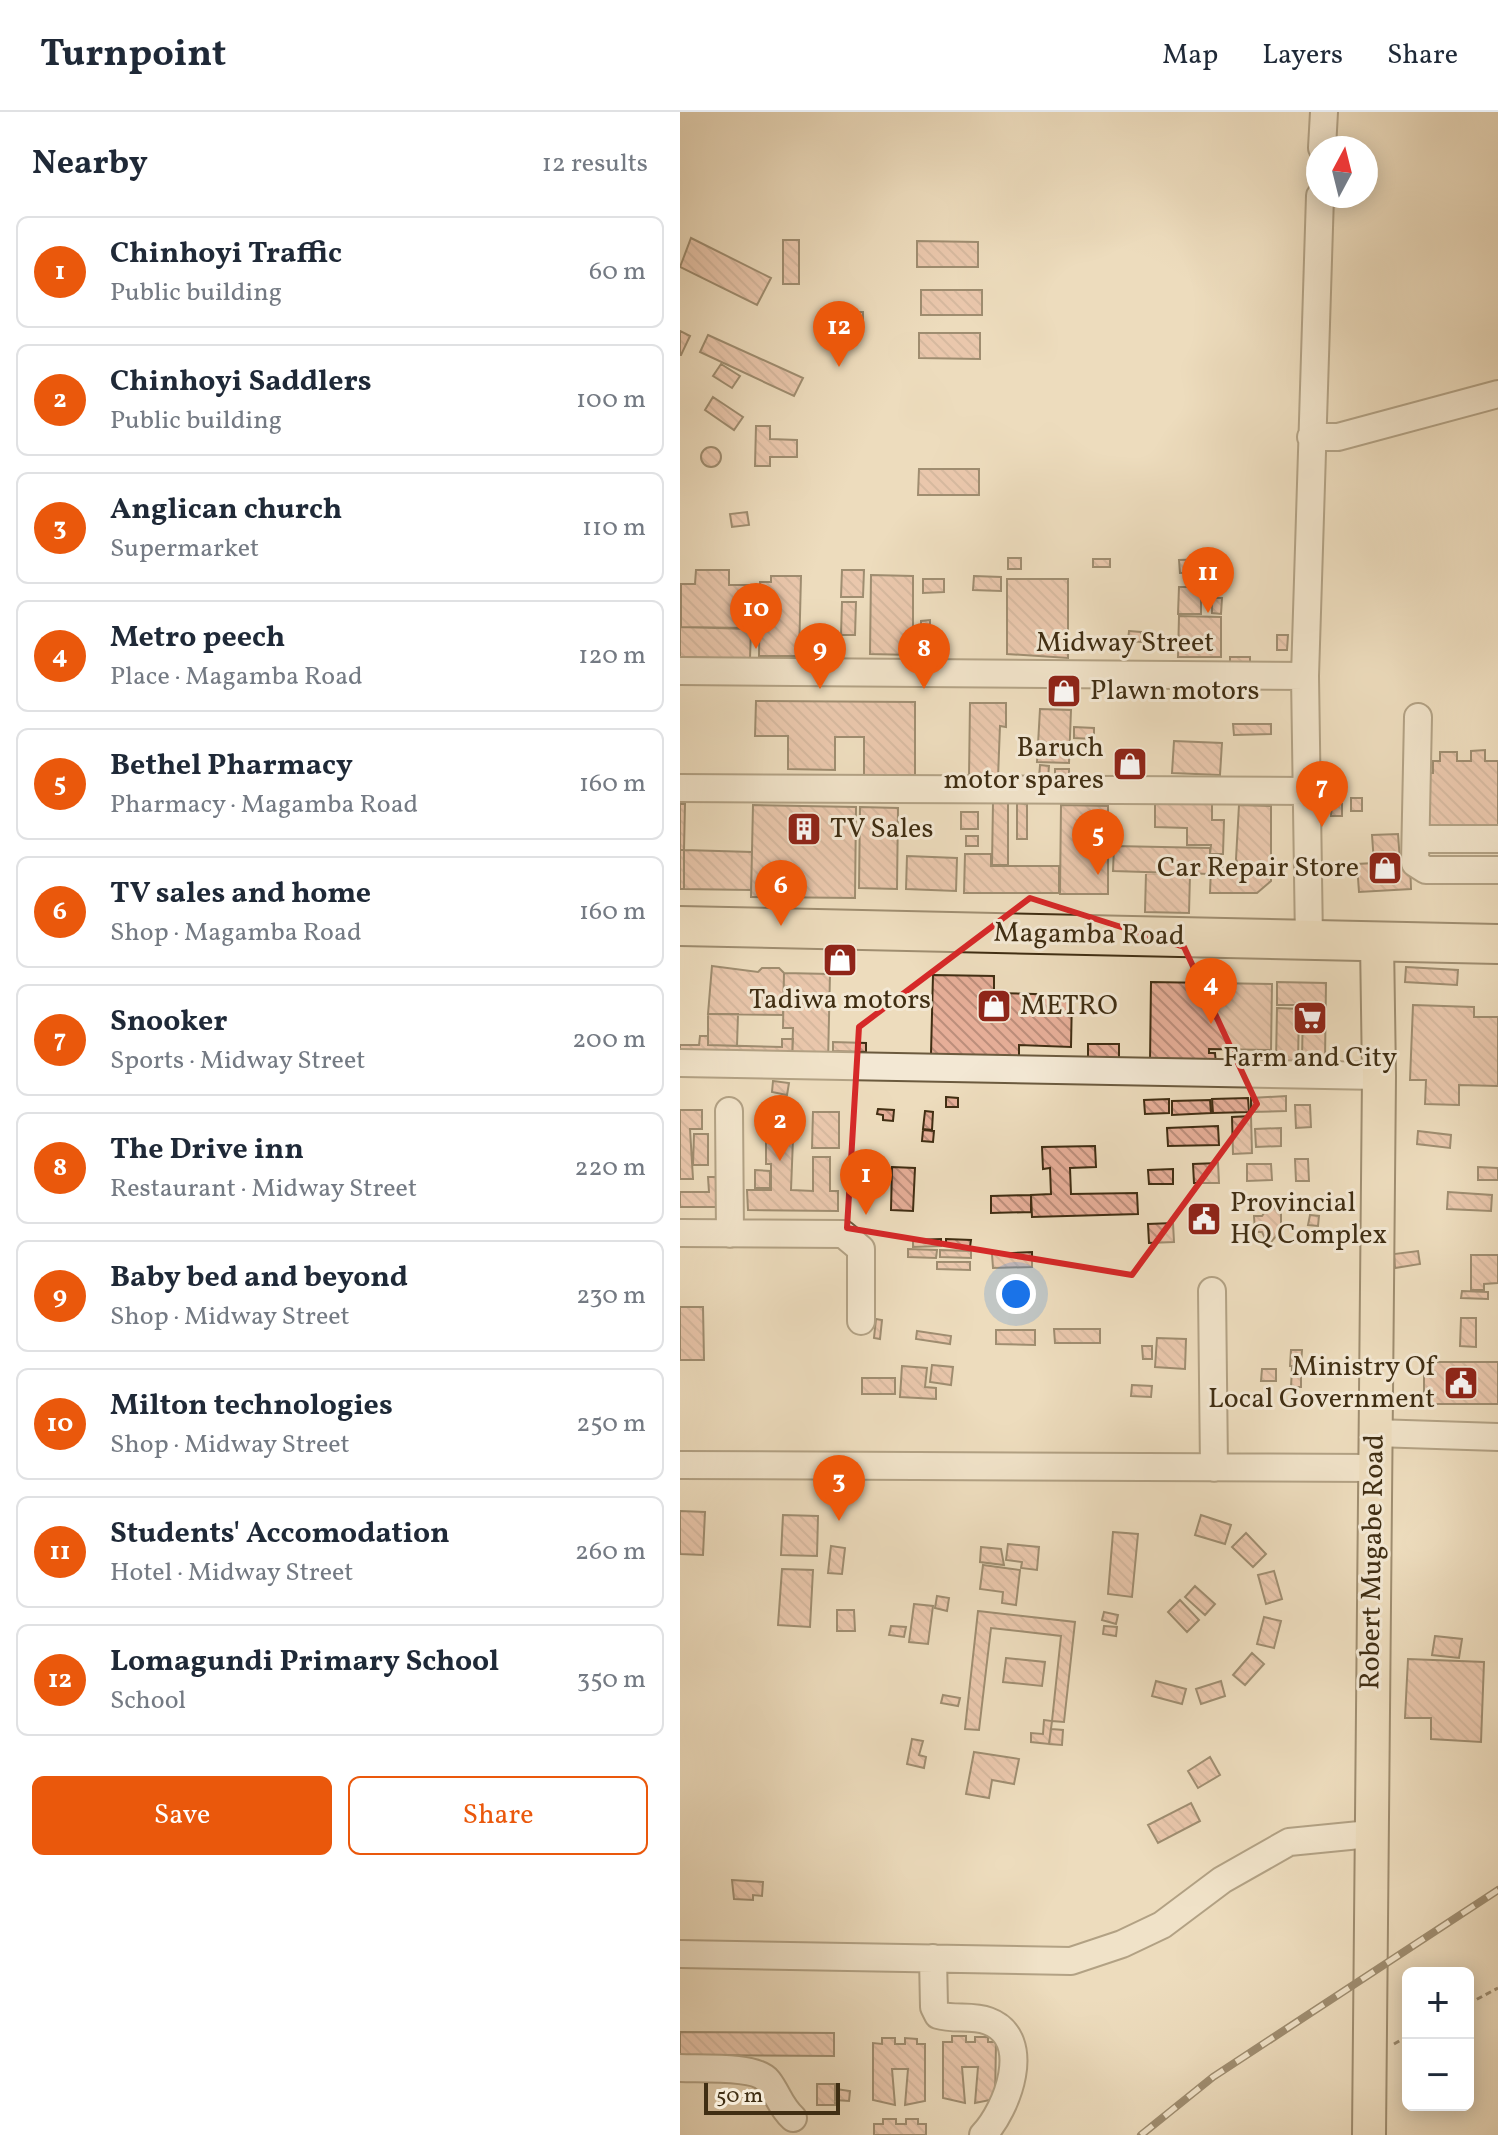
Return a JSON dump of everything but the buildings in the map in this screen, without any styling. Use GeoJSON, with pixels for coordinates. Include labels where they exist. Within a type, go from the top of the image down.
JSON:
{"type":"FeatureCollection","features":[{"type":"Feature","properties":{"kind":"highway","name":"Magamba Road"},"geometry":{"type":"LineString","coordinates":[[680,926],[1498,944]]}},
{"type":"Feature","properties":{"kind":"main road","name":"Robert Mugabe Road"},"geometry":{"type":"LineString","coordinates":[[1369,2135],[1379,1076],[1377,942]]}},
{"type":"Feature","properties":{"kind":"street"},"geometry":{"type":"LineString","coordinates":[[1323,136],[1324,112]]}},
{"type":"Feature","properties":{"kind":"street"},"geometry":{"type":"LineString","coordinates":[[1309,940],[1305,676],[1320,208]]}},
{"type":"Feature","properties":{"kind":"street"},"geometry":{"type":"LineString","coordinates":[[1311,437],[1338,437],[1498,394]]}},
{"type":"Feature","properties":{"kind":"street","name":"Midway Street"},"geometry":{"type":"LineString","coordinates":[[680,671],[1305,676]]}},
{"type":"Feature","properties":{"kind":"street"},"geometry":{"type":"LineString","coordinates":[[1418,717],[1415,863],[1426,870],[1498,870]]}},
{"type":"Feature","properties":{"kind":"street"},"geometry":{"type":"LineString","coordinates":[[680,788],[1306,791]]}},
{"type":"Feature","properties":{"kind":"street"},"geometry":{"type":"LineString","coordinates":[[1417,839],[1498,839]]}},
{"type":"Feature","properties":{"kind":"street"},"geometry":{"type":"LineString","coordinates":[[680,1063],[1379,1076]]}},
{"type":"Feature","properties":{"kind":"street"},"geometry":{"type":"LineString","coordinates":[[729,1111],[730,1234]]}},
{"type":"Feature","properties":{"kind":"street"},"geometry":{"type":"LineString","coordinates":[[680,1233],[843,1234],[861,1249],[861,1321]]}},
{"type":"Feature","properties":{"kind":"street"},"geometry":{"type":"LineString","coordinates":[[1212,1291],[1214,1468]]}},
{"type":"Feature","properties":{"kind":"street"},"geometry":{"type":"LineString","coordinates":[[1375,1433],[1498,1437]]}},
{"type":"Feature","properties":{"kind":"street"},"geometry":{"type":"LineString","coordinates":[[680,1465],[1373,1468]]}},
{"type":"Feature","properties":{"kind":"street"},"geometry":{"type":"LineString","coordinates":[[680,1954],[1071,1961],[1122,1944],[1162,1925],[1222,1880],[1289,1842],[1370,1834]]}},
{"type":"Feature","properties":{"kind":"street"},"geometry":{"type":"LineString","coordinates":[[933,1958],[934,2007],[938,2015],[988,2021],[1003,2030],[1012,2043],[1013,2069],[1005,2103],[995,2123],[983,2135]]}},
{"type":"Feature","properties":{"kind":"street"},"geometry":{"type":"LineString","coordinates":[[680,2068],[750,2071],[767,2078],[780,2106],[793,2118]]}},
{"type":"Feature","properties":{"kind":"path"},"geometry":{"type":"LineString","coordinates":[[1474,2001],[1498,1988]]}},
{"type":"Feature","properties":{"kind":"highlighted area"},"geometry":{"type":"Polygon","coordinates":[[[1030,898],[1184,947],[1257,1104],[1132,1275],[847,1228],[859,1027],[1030,898]]]}},
{"type":"Feature","properties":{"kind":"railway"},"geometry":{"type":"LineString","coordinates":[[1141,2135],[1213,2077],[1498,1890]]}},
{"type":"Feature","properties":{"kind":"place","name":"Lomagundi Primary School"},"geometry":{"type":"Point","coordinates":[839,367]}},
{"type":"Feature","properties":{"kind":"place","name":"Students' Accomodation"},"geometry":{"type":"Point","coordinates":[1208,613]}},
{"type":"Feature","properties":{"kind":"place","name":"Milton technologies"},"geometry":{"type":"Point","coordinates":[756,649]}},
{"type":"Feature","properties":{"kind":"place","name":"Baby bed and beyond"},"geometry":{"type":"Point","coordinates":[820,689]}},
{"type":"Feature","properties":{"kind":"place","name":"The Drive inn"},"geometry":{"type":"Point","coordinates":[924,689]}},
{"type":"Feature","properties":{"kind":"place","name":"Plawn motors"},"geometry":{"type":"Point","coordinates":[1064,691]}},
{"type":"Feature","properties":{"kind":"place","name":"Baruch motor spares"},"geometry":{"type":"Point","coordinates":[1130,764]}},
{"type":"Feature","properties":{"kind":"place","name":"Snooker"},"geometry":{"type":"Point","coordinates":[1322,827]}},
{"type":"Feature","properties":{"kind":"place","name":"TV Sales"},"geometry":{"type":"Point","coordinates":[804,829]}},
{"type":"Feature","properties":{"kind":"place","name":"Car Repair Store"},"geometry":{"type":"Point","coordinates":[1385,868]}},
{"type":"Feature","properties":{"kind":"place","name":"Bethel Pharmacy"},"geometry":{"type":"Point","coordinates":[1098,875]}},
{"type":"Feature","properties":{"kind":"place","name":"TV sales and home"},"geometry":{"type":"Point","coordinates":[781,926]}},
{"type":"Feature","properties":{"kind":"place","name":"Tadiwa motors"},"geometry":{"type":"Point","coordinates":[840,960]}},
{"type":"Feature","properties":{"kind":"place","name":"METRO"},"geometry":{"type":"Point","coordinates":[994,1006]}},
{"type":"Feature","properties":{"kind":"place","name":"Farm and City"},"geometry":{"type":"Point","coordinates":[1310,1018]}},
{"type":"Feature","properties":{"kind":"place","name":"Metro peech"},"geometry":{"type":"Point","coordinates":[1211,1024]}},
{"type":"Feature","properties":{"kind":"place","name":"Chinhoyi Saddlers"},"geometry":{"type":"Point","coordinates":[780,1161]}},
{"type":"Feature","properties":{"kind":"place","name":"Chinhoyi Traffic"},"geometry":{"type":"Point","coordinates":[866,1215]}},
{"type":"Feature","properties":{"kind":"place","name":"Provincial HQ Complex"},"geometry":{"type":"Point","coordinates":[1204,1219]}},
{"type":"Feature","properties":{"kind":"place","name":"Ministry Of Local Government"},"geometry":{"type":"Point","coordinates":[1461,1383]}},
{"type":"Feature","properties":{"kind":"place","name":"Anglican church"},"geometry":{"type":"Point","coordinates":[839,1521]}}]}
